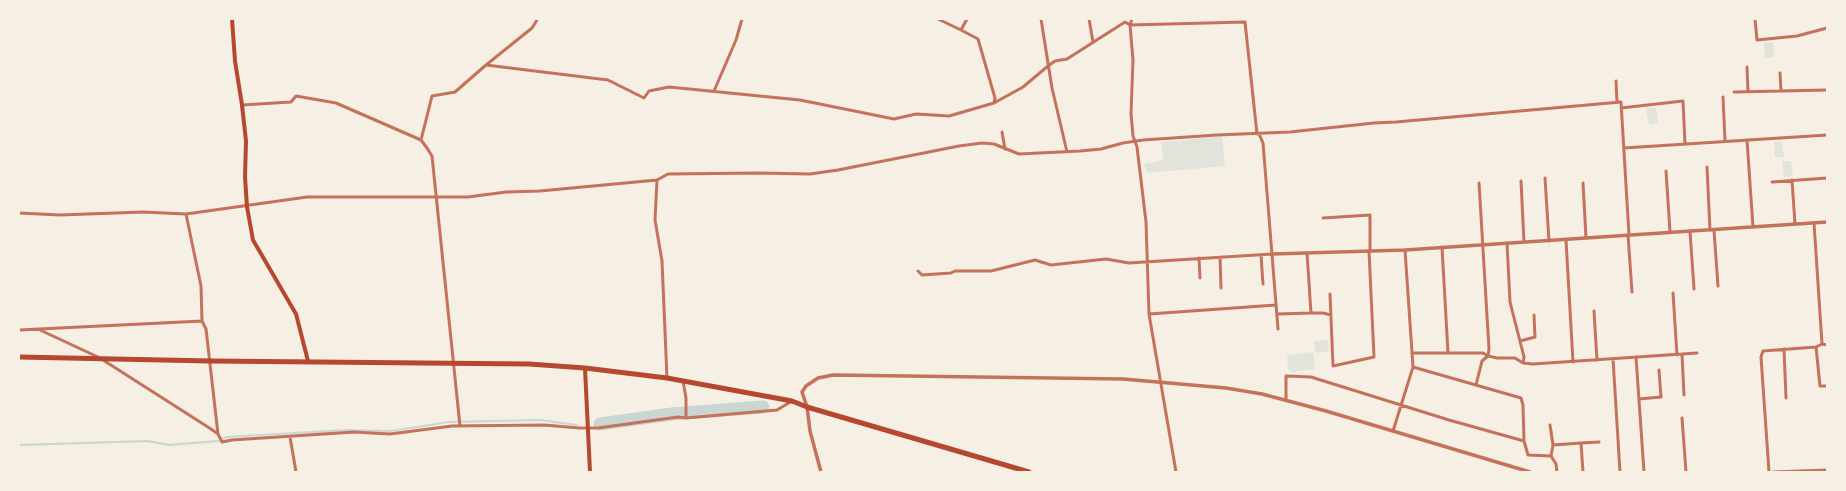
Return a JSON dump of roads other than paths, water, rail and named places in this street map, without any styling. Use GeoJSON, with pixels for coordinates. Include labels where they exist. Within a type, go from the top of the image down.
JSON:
{"type":"FeatureCollection","features":[{"type":"Feature","properties":{"kind":"highway"},"geometry":{"type":"LineString","coordinates":[[19,357],[211,361],[529,364],[585,368],[667,378],[792,402],[807,408],[1029,472]]}},
{"type":"Feature","properties":{"kind":"main road"},"geometry":{"type":"LineString","coordinates":[[232,19],[235,61],[246,141],[245,177],[247,207],[253,240],[296,314],[308,361]]}},
{"type":"Feature","properties":{"kind":"main road"},"geometry":{"type":"LineString","coordinates":[[585,368],[590,472]]}},
{"type":"Feature","properties":{"kind":"street"},"geometry":{"type":"LineString","coordinates":[[714,91],[736,40],[742,19]]}},
{"type":"Feature","properties":{"kind":"street"},"geometry":{"type":"LineString","coordinates":[[938,19],[978,39],[995,98],[994,102]]}},
{"type":"Feature","properties":{"kind":"street"},"geometry":{"type":"LineString","coordinates":[[961,30],[967,19]]}},
{"type":"Feature","properties":{"kind":"street"},"geometry":{"type":"LineString","coordinates":[[1041,19],[1048,66],[1067,152]]}},
{"type":"Feature","properties":{"kind":"street"},"geometry":{"type":"LineString","coordinates":[[1089,19],[1093,42]]}},
{"type":"Feature","properties":{"kind":"street"},"geometry":{"type":"LineString","coordinates":[[1132,19],[1130,25],[1133,60],[1131,114],[1135,142],[1138,147],[1142,177],[1149,262],[1149,314],[1176,472]]}},
{"type":"Feature","properties":{"kind":"street"},"geometry":{"type":"LineString","coordinates":[[1755,19],[1757,40],[1797,36],[1827,28]]}},
{"type":"Feature","properties":{"kind":"street"},"geometry":{"type":"LineString","coordinates":[[420,140],[432,96],[455,92],[532,28],[537,20]]}},
{"type":"Feature","properties":{"kind":"street"},"geometry":{"type":"LineString","coordinates":[[486,65],[608,80],[644,98],[650,91],[670,87],[800,100],[894,119],[916,114],[949,116],[994,102],[1023,87],[1048,66],[1056,61],[1067,59],[1125,22],[1130,25],[1245,22],[1258,134],[1263,143],[1278,329]]}},
{"type":"Feature","properties":{"kind":"street"},"geometry":{"type":"LineString","coordinates":[[1747,67],[1748,92]]}},
{"type":"Feature","properties":{"kind":"street"},"geometry":{"type":"LineString","coordinates":[[1780,73],[1781,91]]}},
{"type":"Feature","properties":{"kind":"street"},"geometry":{"type":"LineString","coordinates":[[1616,81],[1617,102]]}},
{"type":"Feature","properties":{"kind":"street"},"geometry":{"type":"LineString","coordinates":[[1734,92],[1827,90]]}},
{"type":"Feature","properties":{"kind":"street"},"geometry":{"type":"LineString","coordinates":[[242,105],[291,102],[296,96],[336,103],[420,140],[427,148],[432,156],[460,424]]}},
{"type":"Feature","properties":{"kind":"street"},"geometry":{"type":"LineString","coordinates":[[1722,97],[1725,141]]}},
{"type":"Feature","properties":{"kind":"street"},"geometry":{"type":"LineString","coordinates":[[1621,108],[1683,101],[1685,144]]}},
{"type":"Feature","properties":{"kind":"street"},"geometry":{"type":"LineString","coordinates":[[19,213],[60,215],[143,212],[186,214],[247,207],[307,197],[468,197],[506,192],[540,191],[657,180],[668,174],[810,174],[982,143],[994,144],[1019,154],[1067,152],[1101,149],[1142,140],[1290,132],[1374,123],[1412,121],[1621,102],[1632,292]]}},
{"type":"Feature","properties":{"kind":"street"},"geometry":{"type":"LineString","coordinates":[[1002,132],[1005,149]]}},
{"type":"Feature","properties":{"kind":"street"},"geometry":{"type":"LineString","coordinates":[[1624,148],[1827,135]]}},
{"type":"Feature","properties":{"kind":"street"},"geometry":{"type":"LineString","coordinates":[[1747,140],[1752,227]]}},
{"type":"Feature","properties":{"kind":"street"},"geometry":{"type":"LineString","coordinates":[[1707,167],[1718,286]]}},
{"type":"Feature","properties":{"kind":"street"},"geometry":{"type":"LineString","coordinates":[[1666,171],[1670,232]]}},
{"type":"Feature","properties":{"kind":"street"},"geometry":{"type":"LineString","coordinates":[[1545,178],[1549,241]]}},
{"type":"Feature","properties":{"kind":"street"},"geometry":{"type":"LineString","coordinates":[[1772,182],[1827,178]]}},
{"type":"Feature","properties":{"kind":"street"},"geometry":{"type":"LineString","coordinates":[[657,180],[656,220],[662,261],[667,378]]}},
{"type":"Feature","properties":{"kind":"street"},"geometry":{"type":"LineString","coordinates":[[1792,180],[1795,224]]}},
{"type":"Feature","properties":{"kind":"street"},"geometry":{"type":"LineString","coordinates":[[1521,181],[1524,242]]}},
{"type":"Feature","properties":{"kind":"street"},"geometry":{"type":"LineString","coordinates":[[1476,385],[1482,361],[1488,356],[1489,349],[1479,183]]}},
{"type":"Feature","properties":{"kind":"street"},"geometry":{"type":"LineString","coordinates":[[1583,183],[1586,238]]}},
{"type":"Feature","properties":{"kind":"street"},"geometry":{"type":"LineString","coordinates":[[186,214],[201,286],[202,321],[206,330],[211,361],[218,434],[222,441],[354,432],[390,434],[460,424],[544,425],[598,428],[678,417],[777,410],[792,402]]}},
{"type":"Feature","properties":{"kind":"street"},"geometry":{"type":"LineString","coordinates":[[1323,218],[1370,216],[1374,356],[1333,366],[1330,294]]}},
{"type":"Feature","properties":{"kind":"street"},"geometry":{"type":"LineString","coordinates":[[918,271],[922,275],[951,273],[955,271],[991,271],[1035,260],[1052,265],[1106,259],[1129,263],[1261,254],[1405,250],[1827,222]]}},
{"type":"Feature","properties":{"kind":"street"},"geometry":{"type":"LineString","coordinates":[[1814,223],[1822,344]]}},
{"type":"Feature","properties":{"kind":"street"},"geometry":{"type":"LineString","coordinates":[[1690,231],[1694,289]]}},
{"type":"Feature","properties":{"kind":"street"},"geometry":{"type":"LineString","coordinates":[[1566,240],[1573,362]]}},
{"type":"Feature","properties":{"kind":"street"},"geometry":{"type":"LineString","coordinates":[[1507,243],[1510,302],[1524,357],[1523,363]]}},
{"type":"Feature","properties":{"kind":"street"},"geometry":{"type":"LineString","coordinates":[[1442,247],[1448,353]]}},
{"type":"Feature","properties":{"kind":"street"},"geometry":{"type":"LineString","coordinates":[[1393,431],[1413,367],[1405,250]]}},
{"type":"Feature","properties":{"kind":"street"},"geometry":{"type":"LineString","coordinates":[[1307,253],[1311,313]]}},
{"type":"Feature","properties":{"kind":"street"},"geometry":{"type":"LineString","coordinates":[[1261,254],[1263,284]]}},
{"type":"Feature","properties":{"kind":"street"},"geometry":{"type":"LineString","coordinates":[[1220,257],[1221,288]]}},
{"type":"Feature","properties":{"kind":"street"},"geometry":{"type":"LineString","coordinates":[[1199,258],[1200,278]]}},
{"type":"Feature","properties":{"kind":"street"},"geometry":{"type":"LineString","coordinates":[[1673,293],[1677,355]]}},
{"type":"Feature","properties":{"kind":"street"},"geometry":{"type":"LineString","coordinates":[[1149,314],[1276,305]]}},
{"type":"Feature","properties":{"kind":"street"},"geometry":{"type":"LineString","coordinates":[[1594,312],[1597,360]]}},
{"type":"Feature","properties":{"kind":"street"},"geometry":{"type":"LineString","coordinates":[[1277,314],[1323,313],[1331,315]]}},
{"type":"Feature","properties":{"kind":"street"},"geometry":{"type":"LineString","coordinates":[[1520,341],[1535,337],[1534,316]]}},
{"type":"Feature","properties":{"kind":"street"},"geometry":{"type":"LineString","coordinates":[[19,330],[202,321]]}},
{"type":"Feature","properties":{"kind":"street"},"geometry":{"type":"LineString","coordinates":[[40,330],[100,358],[218,434]]}},
{"type":"Feature","properties":{"kind":"street"},"geometry":{"type":"LineString","coordinates":[[1769,472],[1761,357],[1763,351],[1816,347],[1822,344],[1827,345]]}},
{"type":"Feature","properties":{"kind":"street"},"geometry":{"type":"LineString","coordinates":[[1816,347],[1820,386],[1827,386]]}},
{"type":"Feature","properties":{"kind":"street"},"geometry":{"type":"LineString","coordinates":[[1784,349],[1786,398]]}},
{"type":"Feature","properties":{"kind":"street"},"geometry":{"type":"LineString","coordinates":[[1412,353],[1483,353],[1497,358],[1515,358],[1523,363],[1533,364],[1698,353]]}},
{"type":"Feature","properties":{"kind":"street"},"geometry":{"type":"LineString","coordinates":[[1682,354],[1684,395]]}},
{"type":"Feature","properties":{"kind":"street"},"geometry":{"type":"LineString","coordinates":[[1636,357],[1644,472]]}},
{"type":"Feature","properties":{"kind":"street"},"geometry":{"type":"LineString","coordinates":[[1613,359],[1620,472]]}},
{"type":"Feature","properties":{"kind":"street"},"geometry":{"type":"LineString","coordinates":[[1413,367],[1521,398],[1523,405],[1524,441],[1528,455],[1551,456]]}},
{"type":"Feature","properties":{"kind":"street"},"geometry":{"type":"LineString","coordinates":[[1639,399],[1661,397],[1659,370]]}},
{"type":"Feature","properties":{"kind":"street"},"geometry":{"type":"LineString","coordinates":[[821,472],[810,431],[807,408],[802,392],[806,386],[818,378],[828,375],[1093,378],[1226,388],[1286,400],[1530,472]]}},
{"type":"Feature","properties":{"kind":"street"},"geometry":{"type":"LineString","coordinates":[[1286,400],[1286,376],[1311,377],[1449,420],[1524,441]]}},
{"type":"Feature","properties":{"kind":"street"},"geometry":{"type":"LineString","coordinates":[[683,381],[686,398],[686,417]]}},
{"type":"Feature","properties":{"kind":"street"},"geometry":{"type":"LineString","coordinates":[[1682,418],[1686,472]]}},
{"type":"Feature","properties":{"kind":"street"},"geometry":{"type":"LineString","coordinates":[[1550,425],[1553,445],[1551,456],[1556,464],[1557,472]]}},
{"type":"Feature","properties":{"kind":"street"},"geometry":{"type":"LineString","coordinates":[[290,437],[296,472]]}},
{"type":"Feature","properties":{"kind":"street"},"geometry":{"type":"LineString","coordinates":[[1553,445],[1599,442]]}},
{"type":"Feature","properties":{"kind":"street"},"geometry":{"type":"LineString","coordinates":[[1581,443],[1584,472]]}},
{"type":"Feature","properties":{"kind":"street"},"geometry":{"type":"LineString","coordinates":[[1773,472],[1827,470]]}},
{"type":"Feature","properties":{"kind":"waterway"},"geometry":{"type":"LineString","coordinates":[[600,424],[672,414],[763,407]]}},
{"type":"Feature","properties":{"kind":"waterway"},"geometry":{"type":"LineString","coordinates":[[19,445],[148,441],[169,445],[218,441],[226,437],[346,430],[391,431],[449,422],[540,420],[577,425]]}}]}
